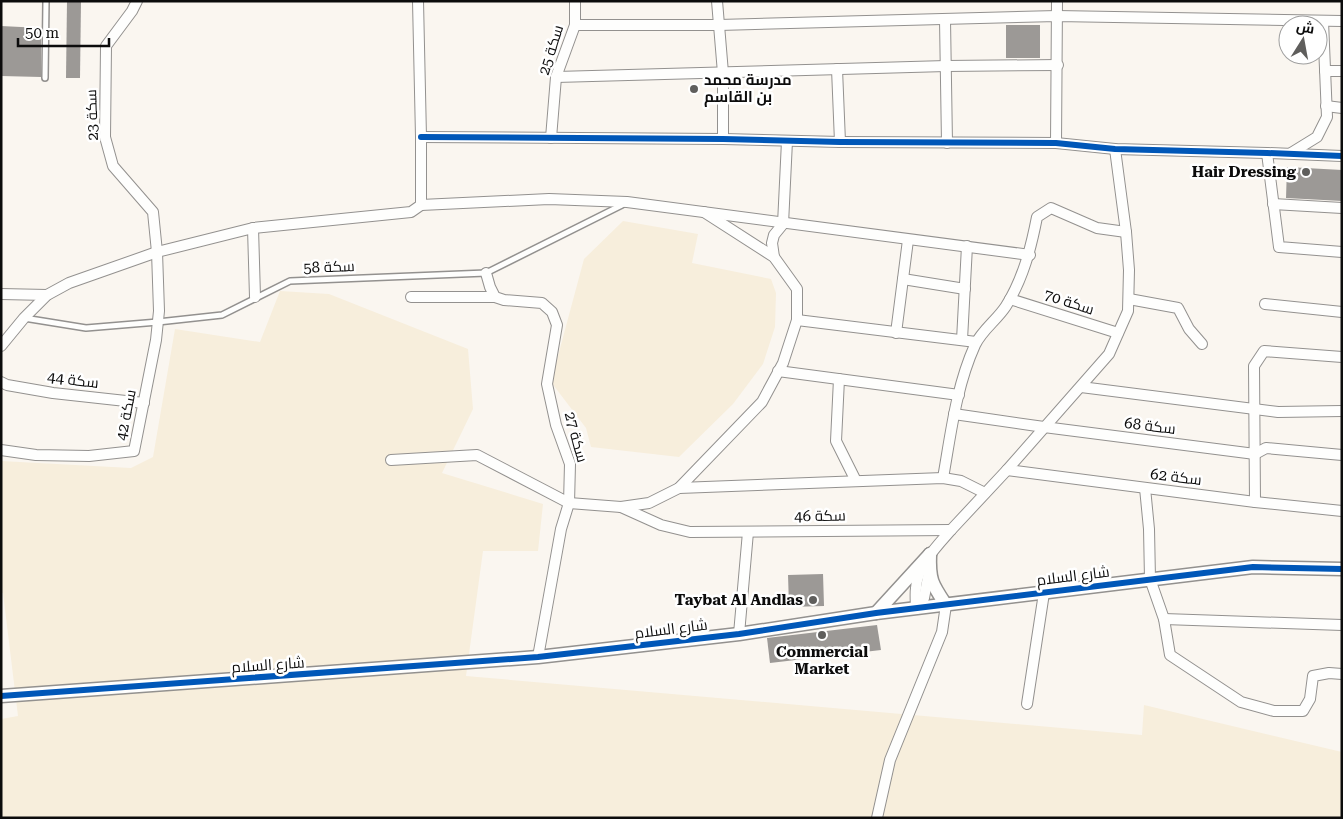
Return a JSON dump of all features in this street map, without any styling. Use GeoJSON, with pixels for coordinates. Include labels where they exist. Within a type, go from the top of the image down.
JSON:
{"type":"FeatureCollection","features":[{"type":"Feature","properties":{"kind":"street","name":"سكة 23"},"geometry":{"type":"LineString","coordinates":[[137,1],[132,11],[106,46],[105,137],[113,166],[153,212],[158,252]]}},
{"type":"Feature","properties":{"kind":"street"},"geometry":{"type":"LineString","coordinates":[[418,1],[422,137],[421,205]]}},
{"type":"Feature","properties":{"kind":"street","name":"سكة 25"},"geometry":{"type":"LineString","coordinates":[[551,138],[556,77],[575,25],[575,1]]}},
{"type":"Feature","properties":{"kind":"street"},"geometry":{"type":"LineString","coordinates":[[717,1],[723,73],[723,139]]}},
{"type":"Feature","properties":{"kind":"street"},"geometry":{"type":"LineString","coordinates":[[1056,143],[1057,1]]}},
{"type":"Feature","properties":{"kind":"street"},"geometry":{"type":"LineString","coordinates":[[575,25],[719,25],[1057,16],[1278,20]]}},
{"type":"Feature","properties":{"kind":"street"},"geometry":{"type":"LineString","coordinates":[[945,20],[947,143]]}},
{"type":"Feature","properties":{"kind":"street"},"geometry":{"type":"LineString","coordinates":[[1328,21],[1342,21]]}},
{"type":"Feature","properties":{"kind":"street"},"geometry":{"type":"LineString","coordinates":[[556,77],[946,66],[1058,65]]}},
{"type":"Feature","properties":{"kind":"street"},"geometry":{"type":"LineString","coordinates":[[1291,153],[1317,137],[1327,117],[1325,65]]}},
{"type":"Feature","properties":{"kind":"street"},"geometry":{"type":"LineString","coordinates":[[837,69],[840,142]]}},
{"type":"Feature","properties":{"kind":"street"},"geometry":{"type":"LineString","coordinates":[[1325,71],[1342,72]]}},
{"type":"Feature","properties":{"kind":"street"},"geometry":{"type":"LineString","coordinates":[[1326,106],[1342,108]]}},
{"type":"Feature","properties":{"kind":"street"},"geometry":{"type":"LineString","coordinates":[[422,137],[1056,143],[1115,149],[1342,156]]}},
{"type":"Feature","properties":{"kind":"street"},"geometry":{"type":"LineString","coordinates":[[774,257],[772,242],[774,235],[783,224],[787,141]]}},
{"type":"Feature","properties":{"kind":"street"},"geometry":{"type":"LineString","coordinates":[[876,613],[1007,470],[1109,354],[1128,311],[1129,299],[1126,232],[1115,149]]}},
{"type":"Feature","properties":{"kind":"street"},"geometry":{"type":"LineString","coordinates":[[1267,153],[1278,247],[1342,252]]}},
{"type":"Feature","properties":{"kind":"street"},"geometry":{"type":"LineString","coordinates":[[1,346],[24,318],[47,295],[69,283],[158,252],[253,228],[411,212],[421,205],[550,200],[627,202],[1030,255]]}},
{"type":"Feature","properties":{"kind":"street"},"geometry":{"type":"LineString","coordinates":[[1273,204],[1342,208]]}},
{"type":"Feature","properties":{"kind":"street"},"geometry":{"type":"LineString","coordinates":[[943,478],[958,395],[968,361],[976,342],[1005,308],[1010,299],[1030,255],[1038,217],[1051,208],[1097,228],[1126,232]]}},
{"type":"Feature","properties":{"kind":"street"},"geometry":{"type":"LineString","coordinates":[[391,460],[476,455],[569,503],[621,507],[649,503],[679,488],[762,402],[778,371],[797,320],[797,289],[774,257],[704,212]]}},
{"type":"Feature","properties":{"kind":"street"},"geometry":{"type":"LineString","coordinates":[[253,228],[255,297]]}},
{"type":"Feature","properties":{"kind":"street"},"geometry":{"type":"LineString","coordinates":[[896,333],[908,240]]}},
{"type":"Feature","properties":{"kind":"street"},"geometry":{"type":"LineString","coordinates":[[962,340],[968,246]]}},
{"type":"Feature","properties":{"kind":"street","name":"سكة 42"},"geometry":{"type":"LineString","coordinates":[[1,450],[36,455],[89,456],[134,451],[158,322],[158,252]]}},
{"type":"Feature","properties":{"kind":"street"},"geometry":{"type":"LineString","coordinates":[[411,297],[495,297],[486,272]]}},
{"type":"Feature","properties":{"kind":"street"},"geometry":{"type":"LineString","coordinates":[[903,280],[965,289]]}},
{"type":"Feature","properties":{"kind":"street"},"geometry":{"type":"LineString","coordinates":[[1,294],[47,295]]}},
{"type":"Feature","properties":{"kind":"street","name":"سكة 27"},"geometry":{"type":"LineString","coordinates":[[495,297],[504,300],[537,301],[542,303],[552,312],[557,326],[547,384],[556,425],[570,464],[569,503],[561,529],[538,657]]}},
{"type":"Feature","properties":{"kind":"street","name":"سكة 70"},"geometry":{"type":"LineString","coordinates":[[1010,299],[1118,333]]}},
{"type":"Feature","properties":{"kind":"street"},"geometry":{"type":"LineString","coordinates":[[1129,299],[1178,308],[1189,329],[1202,344]]}},
{"type":"Feature","properties":{"kind":"street"},"geometry":{"type":"LineString","coordinates":[[1265,304],[1342,312]]}},
{"type":"Feature","properties":{"kind":"street"},"geometry":{"type":"LineString","coordinates":[[797,320],[976,342]]}},
{"type":"Feature","properties":{"kind":"street"},"geometry":{"type":"LineString","coordinates":[[1255,502],[1254,366],[1264,351],[1342,357]]}},
{"type":"Feature","properties":{"kind":"street"},"geometry":{"type":"LineString","coordinates":[[778,371],[958,395]]}},
{"type":"Feature","properties":{"kind":"street"},"geometry":{"type":"LineString","coordinates":[[839,379],[836,441],[856,482]]}},
{"type":"Feature","properties":{"kind":"street","name":"سكة 44"},"geometry":{"type":"LineString","coordinates":[[1,382],[7,385],[53,393],[144,402]]}},
{"type":"Feature","properties":{"kind":"street"},"geometry":{"type":"LineString","coordinates":[[1081,387],[1278,412],[1342,411]]}},
{"type":"Feature","properties":{"kind":"street","name":"سكة 68"},"geometry":{"type":"LineString","coordinates":[[954,414],[1044,428],[1255,454],[1266,448],[1342,455]]}},
{"type":"Feature","properties":{"kind":"street","name":"سكة 62"},"geometry":{"type":"LineString","coordinates":[[1007,470],[1255,502],[1342,511]]}},
{"type":"Feature","properties":{"kind":"street"},"geometry":{"type":"LineString","coordinates":[[679,488],[943,478],[961,482],[985,493]]}},
{"type":"Feature","properties":{"kind":"street"},"geometry":{"type":"LineString","coordinates":[[1145,488],[1149,529],[1150,579],[1164,619],[1170,655],[1240,702],[1274,711],[1303,711],[1310,699],[1313,676],[1329,673],[1342,674]]}},
{"type":"Feature","properties":{"kind":"street","name":"سكة 46"},"geometry":{"type":"LineString","coordinates":[[621,507],[661,525],[690,532],[951,530]]}},
{"type":"Feature","properties":{"kind":"street"},"geometry":{"type":"LineString","coordinates":[[739,634],[748,532]]}},
{"type":"Feature","properties":{"kind":"street"},"geometry":{"type":"LineString","coordinates":[[916,608],[924,598],[930,554]]}},
{"type":"Feature","properties":{"kind":"street"},"geometry":{"type":"LineString","coordinates":[[916,608],[916,586],[920,572],[930,554]]}},
{"type":"Feature","properties":{"kind":"street","name":"شارع السلام"},"geometry":{"type":"LineString","coordinates":[[1,696],[538,657],[739,634],[876,613],[1252,567],[1342,569]]}},
{"type":"Feature","properties":{"kind":"street"},"geometry":{"type":"LineString","coordinates":[[877,818],[890,760],[942,632],[946,604],[932,584],[929,570]]}},
{"type":"Feature","properties":{"kind":"street"},"geometry":{"type":"LineString","coordinates":[[1027,704],[1044,592]]}},
{"type":"Feature","properties":{"kind":"street"},"geometry":{"type":"LineString","coordinates":[[1164,619],[1342,626]]}},
{"type":"Feature","properties":{"kind":"lane"},"geometry":{"type":"LineString","coordinates":[[45,78],[46,1]]}},
{"type":"Feature","properties":{"kind":"lane","name":"سكة 58"},"geometry":{"type":"LineString","coordinates":[[24,318],[86,328],[158,322],[222,315],[290,281],[486,272],[627,202]]}},
{"type":"Feature","properties":{"kind":"shaded area"},"geometry":{"type":"Polygon","coordinates":[[[623,221],[698,234],[692,263],[771,279],[776,293],[775,327],[763,364],[733,404],[679,457],[591,447],[586,428],[551,382],[584,259],[623,221]]]}},
{"type":"Feature","properties":{"kind":"shaded area"},"geometry":{"type":"Polygon","coordinates":[[[280,291],[329,294],[468,349],[473,409],[442,473],[543,504],[538,551],[483,551],[466,676],[1142,735],[1144,705],[1342,752],[1342,818],[1,818],[1,719],[18,716],[3,593],[1,593],[1,461],[131,468],[153,457],[175,329],[260,342],[280,291]]]}},
{"type":"Feature","properties":{"kind":"building"},"geometry":{"type":"Polygon","coordinates":[[[67,1],[81,1],[80,78],[66,78],[67,1]]]}},
{"type":"Feature","properties":{"kind":"building"},"geometry":{"type":"Polygon","coordinates":[[[1006,25],[1040,25],[1040,58],[1006,58],[1006,25]]]}},
{"type":"Feature","properties":{"kind":"building"},"geometry":{"type":"Polygon","coordinates":[[[1,26],[41,28],[41,77],[1,76],[1,26]]]}},
{"type":"Feature","properties":{"kind":"building"},"geometry":{"type":"Polygon","coordinates":[[[1287,167],[1342,170],[1342,201],[1286,198],[1287,167]]]}},
{"type":"Feature","properties":{"kind":"building"},"geometry":{"type":"Polygon","coordinates":[[[823,574],[824,606],[789,607],[788,575],[823,574]]]}},
{"type":"Feature","properties":{"kind":"building"},"geometry":{"type":"Polygon","coordinates":[[[877,625],[881,650],[770,663],[767,638],[877,625]]]}},
{"type":"Feature","properties":{"kind":"cycle path"},"geometry":{"type":"LineString","coordinates":[[421,137],[1056,143],[1115,149],[1342,156]]}},
{"type":"Feature","properties":{"kind":"cycle path"},"geometry":{"type":"LineString","coordinates":[[1,696],[538,657],[739,634],[876,613],[1253,567],[1342,569]]}},
{"type":"Feature","properties":{"kind":"place","name":"مدرسة محمد بن القاسم"},"geometry":{"type":"Point","coordinates":[694,89]}},
{"type":"Feature","properties":{"kind":"place","name":"Hair Dressing"},"geometry":{"type":"Point","coordinates":[1306,172]}},
{"type":"Feature","properties":{"kind":"place","name":"Taybat Al Andlas"},"geometry":{"type":"Point","coordinates":[813,600]}},
{"type":"Feature","properties":{"kind":"place","name":"Commercial Market"},"geometry":{"type":"Point","coordinates":[822,635]}}]}
